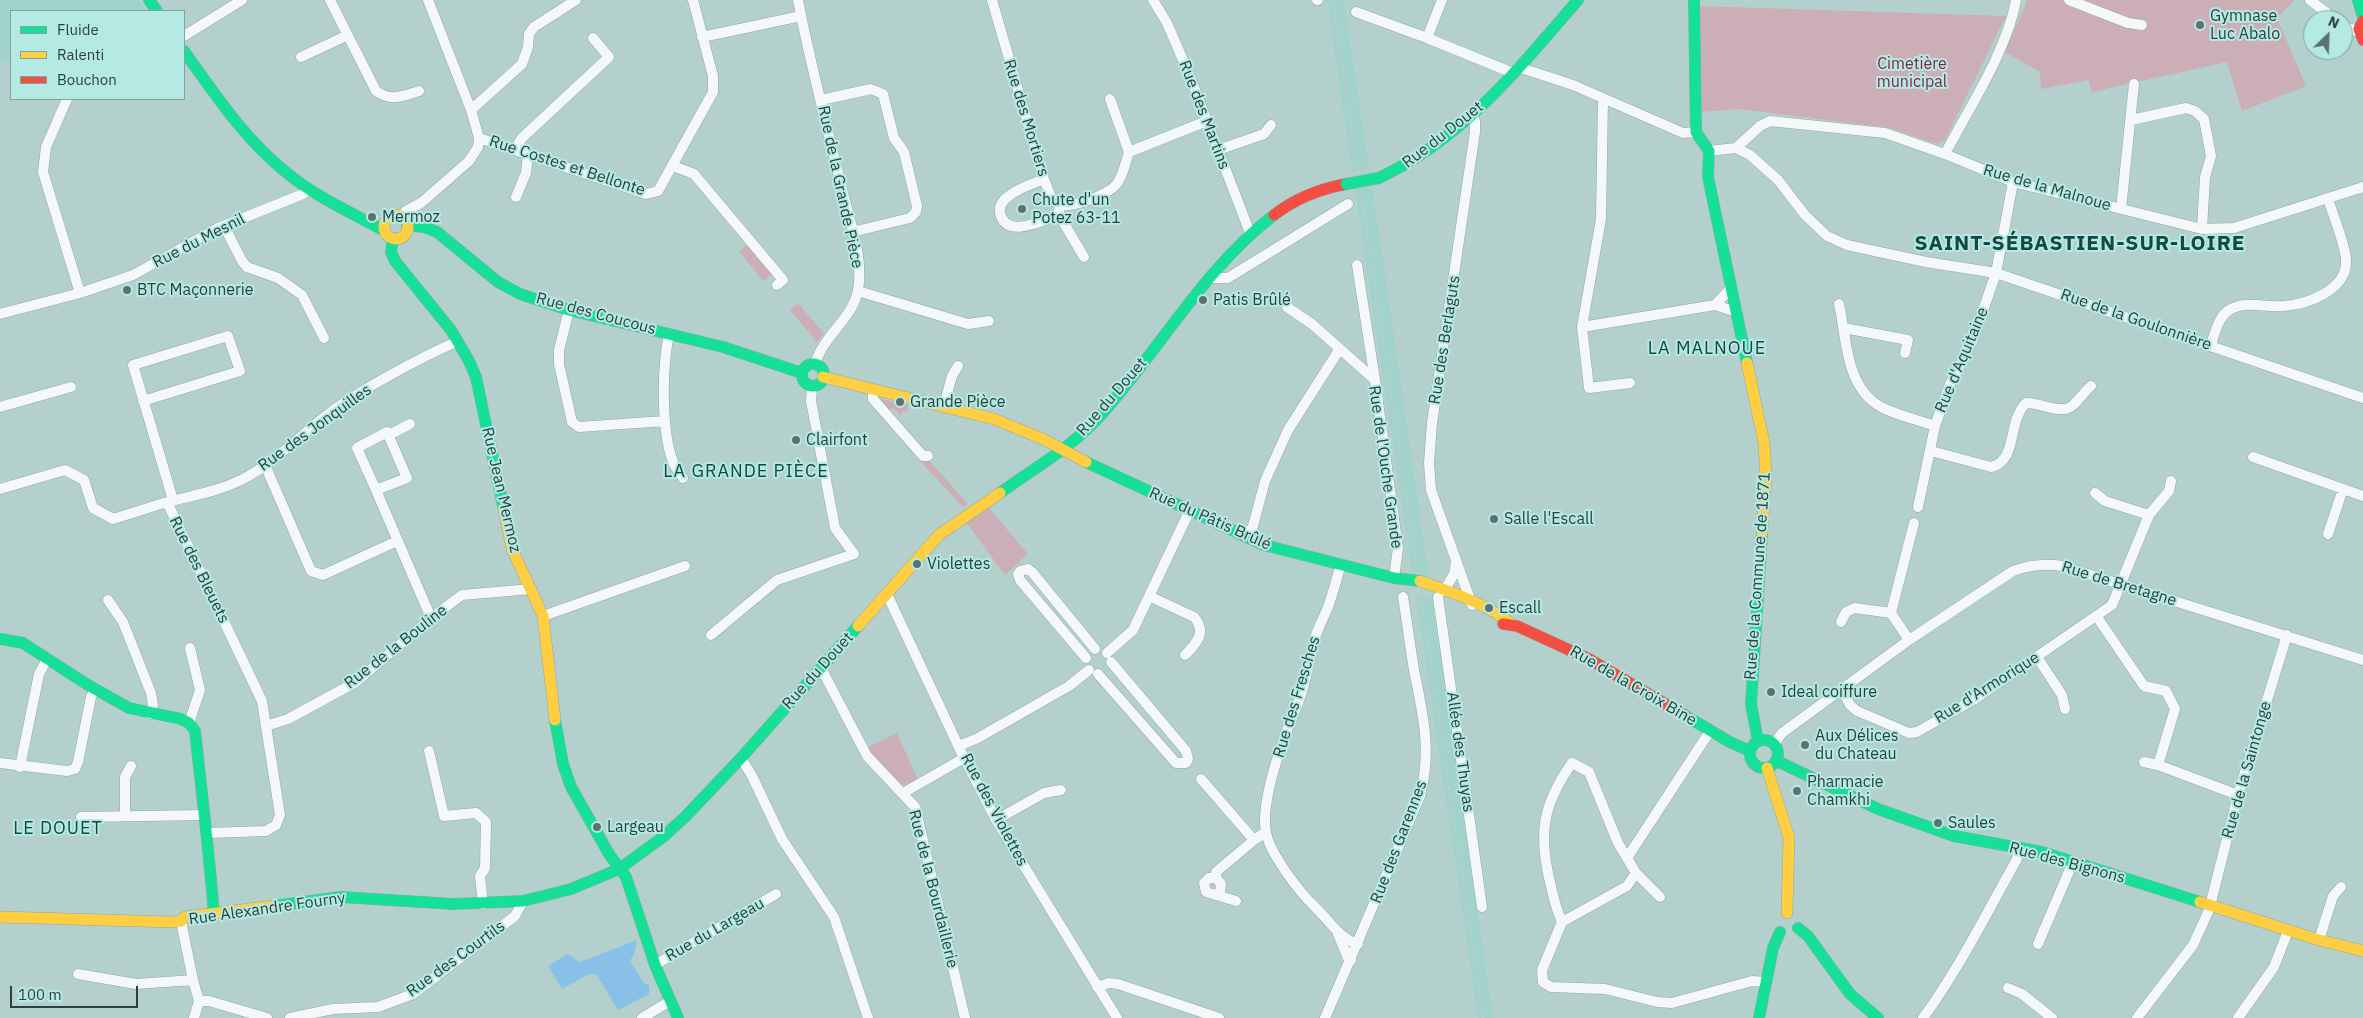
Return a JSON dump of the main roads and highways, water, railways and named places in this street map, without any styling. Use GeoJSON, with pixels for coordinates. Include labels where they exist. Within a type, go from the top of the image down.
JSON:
{"type":"FeatureCollection","features":[{"type":"Feature","properties":{"kind":"water"},"geometry":{"type":"Polygon","coordinates":[[[637,940],[634,954],[630,961],[643,982],[649,986],[649,994],[618,1010],[596,974],[590,974],[562,989],[548,966],[568,954],[580,962],[637,940]]]}},
{"type":"Feature","properties":{"kind":"railway"},"geometry":{"type":"LineString","coordinates":[[1333,0],[1483,1018]]}},
{"type":"Feature","properties":{"kind":"place","name":"Gymnase Luc Abalo"},"geometry":{"type":"Point","coordinates":[2200,25]}},
{"type":"Feature","properties":{"kind":"place","name":"Chute d'un Potez 63-11"},"geometry":{"type":"Point","coordinates":[1022,209]}},
{"type":"Feature","properties":{"kind":"place","name":"Mermoz"},"geometry":{"type":"Point","coordinates":[372,217]}},
{"type":"Feature","properties":{"kind":"place","name":"BTC Maçonnerie"},"geometry":{"type":"Point","coordinates":[127,290]}},
{"type":"Feature","properties":{"kind":"place","name":"Patis Brûlé"},"geometry":{"type":"Point","coordinates":[1203,300]}},
{"type":"Feature","properties":{"kind":"place","name":"Grande Pièce"},"geometry":{"type":"Point","coordinates":[900,402]}},
{"type":"Feature","properties":{"kind":"place","name":"Clairfont"},"geometry":{"type":"Point","coordinates":[796,440]}},
{"type":"Feature","properties":{"kind":"place","name":"Salle l'Escall"},"geometry":{"type":"Point","coordinates":[1494,519]}},
{"type":"Feature","properties":{"kind":"place","name":"Violettes"},"geometry":{"type":"Point","coordinates":[917,564]}},
{"type":"Feature","properties":{"kind":"place","name":"Escall"},"geometry":{"type":"Point","coordinates":[1489,608]}},
{"type":"Feature","properties":{"kind":"place","name":"Ideal coiffure"},"geometry":{"type":"Point","coordinates":[1771,692]}},
{"type":"Feature","properties":{"kind":"place","name":"Aux Délices du Chateau"},"geometry":{"type":"Point","coordinates":[1805,745]}},
{"type":"Feature","properties":{"kind":"place","name":"Pharmacie Chamkhi"},"geometry":{"type":"Point","coordinates":[1797,791]}},
{"type":"Feature","properties":{"kind":"place","name":"Saules"},"geometry":{"type":"Point","coordinates":[1938,823]}},
{"type":"Feature","properties":{"kind":"place","name":"Largeau"},"geometry":{"type":"Point","coordinates":[597,827]}},
{"type":"Feature","properties":{"kind":"district","name":"SAINT-SÉBASTIEN-SUR-LOIRE"},"geometry":{"type":"Point","coordinates":[2080,244]}},
{"type":"Feature","properties":{"kind":"district","name":"LA MALNOUE"},"geometry":{"type":"Point","coordinates":[1707,349]}},
{"type":"Feature","properties":{"kind":"district","name":"LA GRANDE PIÈCE"},"geometry":{"type":"Point","coordinates":[746,472]}},
{"type":"Feature","properties":{"kind":"district","name":"LE DOUET"},"geometry":{"type":"Point","coordinates":[58,829]}},
{"type":"Feature","properties":{"kind":"park label","name":"Cimetière municipal"},"geometry":{"type":"Point","coordinates":[1912,73]}}]}
